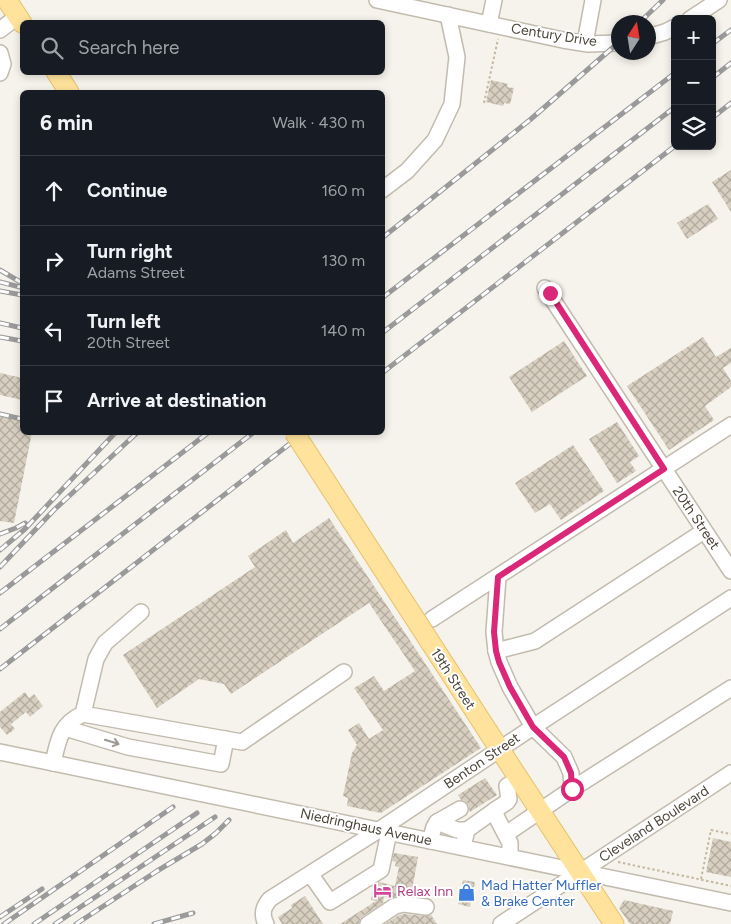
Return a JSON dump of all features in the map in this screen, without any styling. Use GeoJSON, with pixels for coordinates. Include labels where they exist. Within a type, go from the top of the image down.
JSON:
{"type":"FeatureCollection","features":[{"type":"Feature","properties":{"kind":"main road"},"geometry":{"type":"LineString","coordinates":[[7,0],[20,19]]}},
{"type":"Feature","properties":{"kind":"main road"},"geometry":{"type":"LineString","coordinates":[[57,75],[68,90]]}},
{"type":"Feature","properties":{"kind":"main road","name":"19th Street"},"geometry":{"type":"LineString","coordinates":[[296,435],[614,924]]}},
{"type":"Feature","properties":{"kind":"street","name":"Century Drive"},"geometry":{"type":"LineString","coordinates":[[377,0],[563,40],[585,43],[611,43]]}},
{"type":"Feature","properties":{"kind":"street"},"geometry":{"type":"LineString","coordinates":[[494,0],[495,25]]}},
{"type":"Feature","properties":{"kind":"street"},"geometry":{"type":"LineString","coordinates":[[585,43],[593,0]]}},
{"type":"Feature","properties":{"kind":"street"},"geometry":{"type":"LineString","coordinates":[[696,15],[719,0]]}},
{"type":"Feature","properties":{"kind":"street"},"geometry":{"type":"LineString","coordinates":[[385,188],[407,172],[436,140],[452,104],[457,57],[448,15]]}},
{"type":"Feature","properties":{"kind":"street"},"geometry":{"type":"LineString","coordinates":[[0,30],[20,19]]}},
{"type":"Feature","properties":{"kind":"street"},"geometry":{"type":"LineString","coordinates":[[656,35],[671,29]]}},
{"type":"Feature","properties":{"kind":"street"},"geometry":{"type":"LineString","coordinates":[[0,54],[3,64],[0,74]]}},
{"type":"Feature","properties":{"kind":"street","name":"20th Street"},"geometry":{"type":"LineString","coordinates":[[546,288],[731,571]]}},
{"type":"Feature","properties":{"kind":"street"},"geometry":{"type":"LineString","coordinates":[[432,619],[731,425]]}},
{"type":"Feature","properties":{"kind":"street"},"geometry":{"type":"LineString","coordinates":[[496,651],[535,641],[704,531]]}},
{"type":"Feature","properties":{"kind":"street"},"geometry":{"type":"LineString","coordinates":[[498,577],[494,632],[496,651],[502,672],[533,727],[564,757],[571,773],[572,789]]}},
{"type":"Feature","properties":{"kind":"street","name":"Benton Street"},"geometry":{"type":"LineString","coordinates":[[264,918],[265,904],[270,899],[384,831],[500,749],[731,598]]}},
{"type":"Feature","properties":{"kind":"street"},"geometry":{"type":"LineString","coordinates":[[83,714],[96,659],[105,643],[142,612]]}},
{"type":"Feature","properties":{"kind":"street"},"geometry":{"type":"LineString","coordinates":[[54,763],[60,737],[65,728],[73,718],[83,714],[242,742],[344,672]]}},
{"type":"Feature","properties":{"kind":"street"},"geometry":{"type":"LineString","coordinates":[[506,834],[572,789],[731,688]]}},
{"type":"Feature","properties":{"kind":"street"},"geometry":{"type":"LineString","coordinates":[[65,728],[128,747],[221,764],[226,739]]}},
{"type":"Feature","properties":{"kind":"street","name":"Niedringhaus Avenue"},"geometry":{"type":"LineString","coordinates":[[0,752],[731,903]]}},
{"type":"Feature","properties":{"kind":"street","name":"Cleveland Boulevard"},"geometry":{"type":"LineString","coordinates":[[501,924],[731,773]]}},
{"type":"Feature","properties":{"kind":"street"},"geometry":{"type":"LineString","coordinates":[[438,822],[457,830],[467,830],[507,802],[509,798],[507,786],[519,778]]}},
{"type":"Feature","properties":{"kind":"street"},"geometry":{"type":"LineString","coordinates":[[430,841],[434,827],[438,822],[460,809]]}},
{"type":"Feature","properties":{"kind":"street"},"geometry":{"type":"LineString","coordinates":[[495,810],[499,823],[510,843],[510,857]]}},
{"type":"Feature","properties":{"kind":"street"},"geometry":{"type":"LineString","coordinates":[[462,848],[467,830]]}},
{"type":"Feature","properties":{"kind":"street"},"geometry":{"type":"LineString","coordinates":[[311,874],[330,902],[381,870],[384,831]]}},
{"type":"Feature","properties":{"kind":"street"},"geometry":{"type":"LineString","coordinates":[[368,924],[395,906],[404,904],[426,907]]}},
{"type":"Feature","properties":{"kind":"path"},"geometry":{"type":"LineString","coordinates":[[484,102],[495,25]]}},
{"type":"Feature","properties":{"kind":"path"},"geometry":{"type":"LineString","coordinates":[[701,879],[711,830],[731,834]]}},
{"type":"Feature","properties":{"kind":"path"},"geometry":{"type":"LineString","coordinates":[[605,856],[620,863],[731,886]]}},
{"type":"Feature","properties":{"kind":"building"},"geometry":{"type":"Polygon","coordinates":[[[491,80],[508,84],[507,87],[514,88],[510,104],[504,103],[503,106],[486,102],[491,80]]]}},
{"type":"Feature","properties":{"kind":"building"},"geometry":{"type":"Polygon","coordinates":[[[731,170],[731,212],[712,182],[731,170]]]}},
{"type":"Feature","properties":{"kind":"building"},"geometry":{"type":"Polygon","coordinates":[[[708,204],[718,219],[687,239],[677,223],[708,204]]]}},
{"type":"Feature","properties":{"kind":"building"},"geometry":{"type":"Polygon","coordinates":[[[703,337],[716,357],[731,348],[731,363],[723,368],[731,381],[731,387],[705,406],[714,420],[669,450],[627,386],[703,337]]]}},
{"type":"Feature","properties":{"kind":"building"},"geometry":{"type":"Polygon","coordinates":[[[564,341],[587,376],[532,412],[509,377],[564,341]]]}},
{"type":"Feature","properties":{"kind":"building"},"geometry":{"type":"Polygon","coordinates":[[[0,373],[20,378],[20,400],[0,395],[0,373]]]}},
{"type":"Feature","properties":{"kind":"building"},"geometry":{"type":"Polygon","coordinates":[[[0,416],[20,420],[20,435],[31,435],[14,523],[0,521],[0,416]]]}},
{"type":"Feature","properties":{"kind":"building"},"geometry":{"type":"Polygon","coordinates":[[[617,422],[639,456],[630,462],[636,471],[617,483],[589,439],[617,422]]]}},
{"type":"Feature","properties":{"kind":"building"},"geometry":{"type":"Polygon","coordinates":[[[573,445],[604,491],[561,520],[550,504],[535,513],[515,483],[573,445]]]}},
{"type":"Feature","properties":{"kind":"building"},"geometry":{"type":"Polygon","coordinates":[[[329,518],[481,748],[381,813],[347,806],[348,798],[343,796],[352,753],[357,745],[348,730],[359,723],[369,739],[383,730],[354,688],[374,676],[384,691],[415,671],[369,603],[231,694],[224,684],[199,679],[157,708],[123,655],[255,567],[248,556],[286,530],[293,543],[329,518]]]}},
{"type":"Feature","properties":{"kind":"building"},"geometry":{"type":"Polygon","coordinates":[[[25,692],[29,698],[34,694],[43,706],[30,717],[26,712],[11,724],[15,729],[7,735],[0,727],[0,712],[25,692]]]}},
{"type":"Feature","properties":{"kind":"building"},"geometry":{"type":"Polygon","coordinates":[[[485,778],[497,795],[470,812],[468,804],[461,800],[458,795],[485,778]]]}},
{"type":"Feature","properties":{"kind":"building"},"geometry":{"type":"Polygon","coordinates":[[[713,838],[731,842],[731,877],[706,872],[713,838]]]}},
{"type":"Feature","properties":{"kind":"building"},"geometry":{"type":"Polygon","coordinates":[[[394,853],[418,857],[411,896],[384,897],[383,903],[363,916],[359,924],[340,924],[376,901],[371,900],[374,886],[379,882],[395,886],[399,867],[395,866],[396,862],[392,861],[394,853]]]}},
{"type":"Feature","properties":{"kind":"building"},"geometry":{"type":"Polygon","coordinates":[[[463,880],[475,882],[470,907],[458,904],[463,880]]]}},
{"type":"Feature","properties":{"kind":"building"},"geometry":{"type":"Polygon","coordinates":[[[305,896],[323,924],[282,924],[278,917],[305,896]]]}},
{"type":"Feature","properties":{"kind":"building"},"geometry":{"type":"Polygon","coordinates":[[[624,900],[673,911],[670,924],[630,924],[619,908],[624,900]]]}},
{"type":"Feature","properties":{"kind":"building"},"geometry":{"type":"Polygon","coordinates":[[[404,914],[431,915],[437,924],[385,924],[404,914]]]}},
{"type":"Feature","properties":{"kind":"railway"},"geometry":{"type":"LineString","coordinates":[[647,15],[663,0]]}},
{"type":"Feature","properties":{"kind":"railway"},"geometry":{"type":"LineString","coordinates":[[716,41],[731,30]]}},
{"type":"Feature","properties":{"kind":"railway"},"geometry":{"type":"LineString","coordinates":[[385,236],[531,119],[611,49]]}},
{"type":"Feature","properties":{"kind":"railway"},"geometry":{"type":"LineString","coordinates":[[716,75],[731,63]]}},
{"type":"Feature","properties":{"kind":"railway"},"geometry":{"type":"LineString","coordinates":[[385,296],[671,76]]}},
{"type":"Feature","properties":{"kind":"railway"},"geometry":{"type":"LineString","coordinates":[[716,115],[731,103]]}},
{"type":"Feature","properties":{"kind":"railway"},"geometry":{"type":"LineString","coordinates":[[385,331],[671,110]]}},
{"type":"Feature","properties":{"kind":"railway"},"geometry":{"type":"LineString","coordinates":[[385,371],[671,149]]}},
{"type":"Feature","properties":{"kind":"railway"},"geometry":{"type":"LineString","coordinates":[[0,270],[20,282]]}},
{"type":"Feature","properties":{"kind":"railway"},"geometry":{"type":"LineString","coordinates":[[0,282],[20,287]]}},
{"type":"Feature","properties":{"kind":"railway"},"geometry":{"type":"LineString","coordinates":[[0,291],[20,295]]}},
{"type":"Feature","properties":{"kind":"railway"},"geometry":{"type":"LineString","coordinates":[[0,323],[20,328]]}},
{"type":"Feature","properties":{"kind":"railway"},"geometry":{"type":"LineString","coordinates":[[0,337],[20,341]]}},
{"type":"Feature","properties":{"kind":"railway"},"geometry":{"type":"LineString","coordinates":[[0,414],[20,419]]}},
{"type":"Feature","properties":{"kind":"railway"},"geometry":{"type":"LineString","coordinates":[[0,550],[25,529],[113,435]]}},
{"type":"Feature","properties":{"kind":"railway"},"geometry":{"type":"LineString","coordinates":[[0,567],[54,510],[135,435]]}},
{"type":"Feature","properties":{"kind":"railway"},"geometry":{"type":"LineString","coordinates":[[0,593],[205,435]]}},
{"type":"Feature","properties":{"kind":"railway"},"geometry":{"type":"LineString","coordinates":[[0,629],[250,435]]}},
{"type":"Feature","properties":{"kind":"railway"},"geometry":{"type":"LineString","coordinates":[[0,669],[301,435]]}},
{"type":"Feature","properties":{"kind":"railway"},"geometry":{"type":"LineString","coordinates":[[0,534],[25,523]]}},
{"type":"Feature","properties":{"kind":"railway"},"geometry":{"type":"LineString","coordinates":[[4,924],[173,807]]}},
{"type":"Feature","properties":{"kind":"railway"},"geometry":{"type":"LineString","coordinates":[[34,924],[197,813]]}},
{"type":"Feature","properties":{"kind":"railway"},"geometry":{"type":"LineString","coordinates":[[55,924],[215,817]]}},
{"type":"Feature","properties":{"kind":"railway"},"geometry":{"type":"LineString","coordinates":[[76,924],[202,844],[229,820]]}},
{"type":"Feature","properties":{"kind":"railway"},"geometry":{"type":"LineString","coordinates":[[0,917],[42,889]]}},
{"type":"Feature","properties":{"kind":"railway"},"geometry":{"type":"LineString","coordinates":[[154,924],[193,913]]}},
{"type":"Feature","properties":{"kind":"place","name":"Relax Inn"},"geometry":{"type":"Point","coordinates":[383,891]}},
{"type":"Feature","properties":{"kind":"place","name":"Mad Hatter Muffler & Brake Center"},"geometry":{"type":"Point","coordinates":[467,893]}},
{"type":"Feature","properties":{"kind":"route"},"geometry":{"type":"LineString","coordinates":[[550,293],[664,469],[498,577],[494,632],[496,651],[502,672],[533,727],[564,757],[571,773],[572,789]]}}]}
